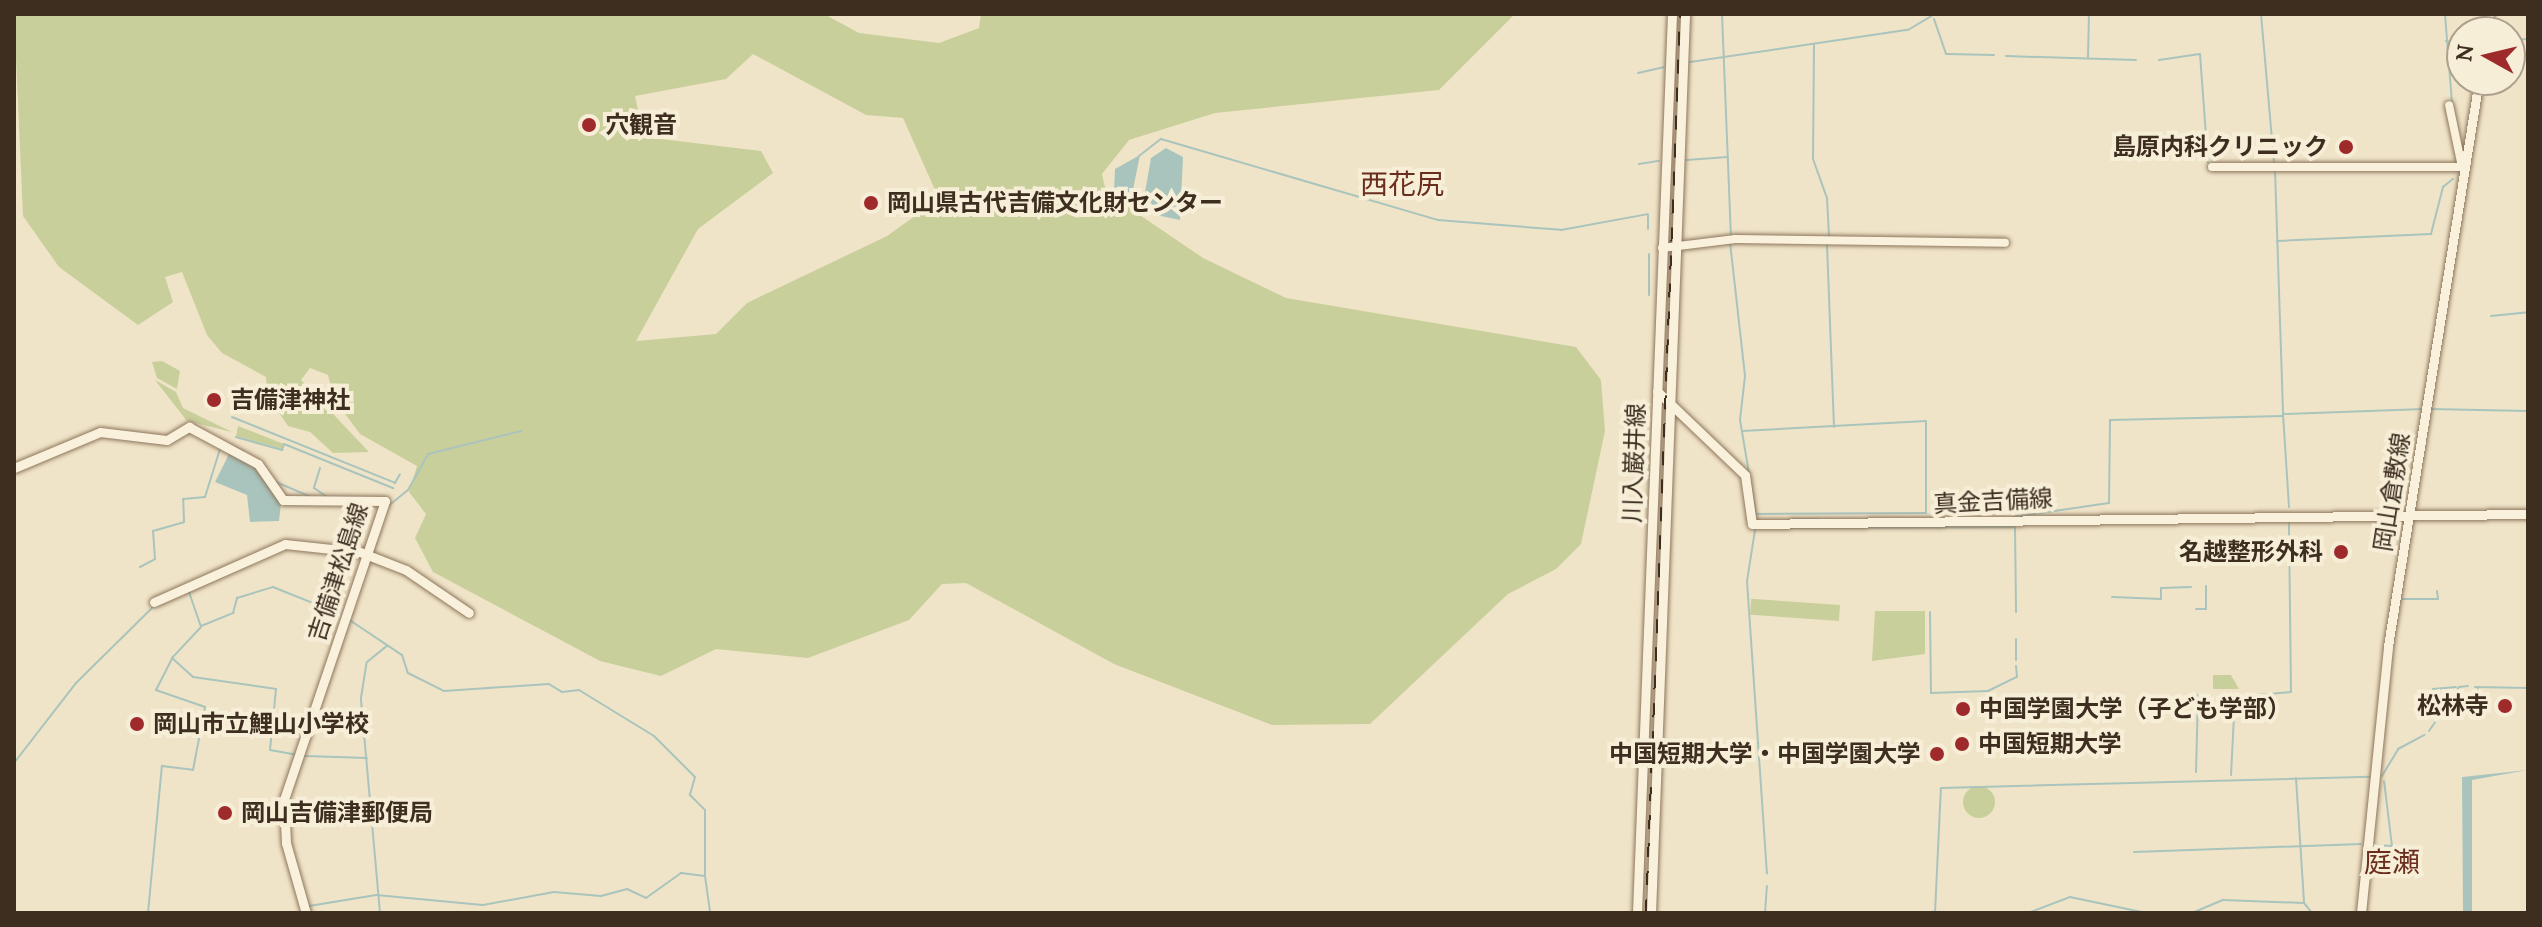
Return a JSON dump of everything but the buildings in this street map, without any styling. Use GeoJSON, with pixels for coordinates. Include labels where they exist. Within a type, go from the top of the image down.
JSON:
{"type":"FeatureCollection","features":[{"type":"Feature","properties":{"kind":"main road","name":"川入巌井線"},"geometry":{"type":"LineString","coordinates":[[1637,913],[1672,14]]}},
{"type":"Feature","properties":{"kind":"main road","name":"川入巌井線"},"geometry":{"type":"LineString","coordinates":[[1651,913],[1685,14]]}},
{"type":"Feature","properties":{"kind":"main road","name":"岡山倉敷線"},"geometry":{"type":"LineString","coordinates":[[2361,913],[2408,515],[2476,96]]}},
{"type":"Feature","properties":{"kind":"main road","name":"真金吉備線"},"geometry":{"type":"LineString","coordinates":[[1657,391],[1670,400],[1745,475],[1752,524],[2408,515]]}},
{"type":"Feature","properties":{"kind":"main road","name":"吉備津松島線"},"geometry":{"type":"LineString","coordinates":[[14,468],[100,432],[167,440],[189,427],[262,467],[283,500],[385,501],[364,554],[284,799],[286,843],[306,913]]}},
{"type":"Feature","properties":{"kind":"main road"},"geometry":{"type":"LineString","coordinates":[[2408,515],[2528,514]]}},
{"type":"Feature","properties":{"kind":"main road"},"geometry":{"type":"LineString","coordinates":[[154,602],[273,546],[364,554],[406,570],[469,613]]}},
{"type":"Feature","properties":{"kind":"street"},"geometry":{"type":"LineString","coordinates":[[2212,167],[2462,167],[2449,105]]}},
{"type":"Feature","properties":{"kind":"street"},"geometry":{"type":"LineString","coordinates":[[1662,248],[1731,239],[2005,243]]}},
{"type":"Feature","properties":{"kind":"green space"},"geometry":{"type":"Polygon","coordinates":[[[14,14],[824,14],[859,33],[939,43],[979,28],[981,14],[1515,14],[1439,90],[1215,113],[1129,140],[1102,174],[1106,192],[1203,258],[1286,298],[1576,347],[1601,380],[1605,431],[1581,544],[1556,569],[1508,594],[1370,724],[1272,725],[1114,664],[966,583],[942,584],[909,620],[808,658],[716,649],[661,676],[600,661],[433,572],[415,538],[426,514],[409,492],[417,466],[360,434],[334,399],[328,375],[310,368],[301,380],[369,452],[333,453],[310,432],[288,426],[267,395],[266,377],[222,353],[207,335],[182,272],[165,277],[173,302],[138,325],[59,267],[23,216],[14,14]],[[753,54],[726,79],[635,96],[644,137],[761,151],[773,173],[698,229],[636,341],[716,334],[747,303],[887,236],[939,199],[903,118],[866,115],[753,54]]]}},
{"type":"Feature","properties":{"kind":"green space"},"geometry":{"type":"Polygon","coordinates":[[[162,361],[180,371],[177,389],[157,378],[152,362],[162,361]]]}},
{"type":"Feature","properties":{"kind":"green space"},"geometry":{"type":"Polygon","coordinates":[[[155,380],[176,392],[183,408],[232,432],[187,421],[155,380]]]}},
{"type":"Feature","properties":{"kind":"green space"},"geometry":{"type":"Polygon","coordinates":[[[238,426],[284,444],[282,449],[236,436],[238,426]]]}},
{"type":"Feature","properties":{"kind":"green space"},"geometry":{"type":"Polygon","coordinates":[[[1751,599],[1840,605],[1839,621],[1750,615],[1751,599]]]}},
{"type":"Feature","properties":{"kind":"green space"},"geometry":{"type":"Polygon","coordinates":[[[1875,611],[1925,611],[1925,654],[1872,661],[1875,611]]]}},
{"type":"Feature","properties":{"kind":"green space"},"geometry":{"type":"Polygon","coordinates":[[[2213,675],[2231,675],[2239,689],[2213,689],[2213,675]]]}},
{"type":"Feature","properties":{"kind":"green space"},"geometry":{"type":"Polygon","coordinates":[[[1979,786],[1990,791],[1995,802],[1990,813],[1979,818],[1968,813],[1963,802],[1968,791],[1979,786]]]}},
{"type":"Feature","properties":{"kind":"water"},"geometry":{"type":"Polygon","coordinates":[[[1166,148],[1183,157],[1180,220],[1161,216],[1144,198],[1151,158],[1166,148]]]}},
{"type":"Feature","properties":{"kind":"water"},"geometry":{"type":"Polygon","coordinates":[[[1140,155],[1131,199],[1114,192],[1115,169],[1140,155]]]}},
{"type":"Feature","properties":{"kind":"water"},"geometry":{"type":"Polygon","coordinates":[[[230,452],[260,470],[281,504],[279,521],[250,522],[247,495],[215,482],[230,452]]]}},
{"type":"Feature","properties":{"kind":"water"},"geometry":{"type":"Polygon","coordinates":[[[2528,770],[2472,780],[2472,913],[2463,913],[2462,777],[2528,770]]]}},
{"type":"Feature","properties":{"kind":"waterway"},"geometry":{"type":"LineString","coordinates":[[1722,14],[1731,236]]}},
{"type":"Feature","properties":{"kind":"waterway"},"geometry":{"type":"LineString","coordinates":[[2088,57],[2089,14]]}},
{"type":"Feature","properties":{"kind":"waterway"},"geometry":{"type":"LineString","coordinates":[[2261,14],[2274,163]]}},
{"type":"Feature","properties":{"kind":"waterway"},"geometry":{"type":"LineString","coordinates":[[2445,14],[2452,103]]}},
{"type":"Feature","properties":{"kind":"waterway"},"geometry":{"type":"LineString","coordinates":[[1690,62],[1908,30],[1933,15]]}},
{"type":"Feature","properties":{"kind":"waterway"},"geometry":{"type":"LineString","coordinates":[[1934,19],[1946,54],[1994,55]]}},
{"type":"Feature","properties":{"kind":"waterway"},"geometry":{"type":"LineString","coordinates":[[1814,45],[1813,159],[1827,198],[1829,236]]}},
{"type":"Feature","properties":{"kind":"waterway"},"geometry":{"type":"LineString","coordinates":[[2159,60],[2200,54],[2208,163]]}},
{"type":"Feature","properties":{"kind":"waterway"},"geometry":{"type":"LineString","coordinates":[[2006,56],[2136,60]]}},
{"type":"Feature","properties":{"kind":"waterway"},"geometry":{"type":"LineString","coordinates":[[1638,73],[1663,67]]}},
{"type":"Feature","properties":{"kind":"waterway"},"geometry":{"type":"LineString","coordinates":[[1139,156],[1161,139],[1438,220],[1561,230],[1648,214]]}},
{"type":"Feature","properties":{"kind":"waterway"},"geometry":{"type":"LineString","coordinates":[[1686,160],[1728,157]]}},
{"type":"Feature","properties":{"kind":"waterway"},"geometry":{"type":"LineString","coordinates":[[1639,164],[1659,161]]}},
{"type":"Feature","properties":{"kind":"waterway"},"geometry":{"type":"LineString","coordinates":[[2275,170],[2283,414]]}},
{"type":"Feature","properties":{"kind":"waterway"},"geometry":{"type":"LineString","coordinates":[[2277,241],[2431,234],[2443,187],[2453,179]]}},
{"type":"Feature","properties":{"kind":"waterway"},"geometry":{"type":"LineString","coordinates":[[1648,215],[1648,229]]}},
{"type":"Feature","properties":{"kind":"waterway"},"geometry":{"type":"LineString","coordinates":[[1730,242],[1745,376],[1740,420],[1756,515]]}},
{"type":"Feature","properties":{"kind":"waterway"},"geometry":{"type":"LineString","coordinates":[[1827,245],[1834,427]]}},
{"type":"Feature","properties":{"kind":"waterway"},"geometry":{"type":"LineString","coordinates":[[1649,254],[1649,295]]}},
{"type":"Feature","properties":{"kind":"waterway"},"geometry":{"type":"LineString","coordinates":[[2491,316],[2528,312]]}},
{"type":"Feature","properties":{"kind":"waterway"},"geometry":{"type":"LineString","coordinates":[[2289,507],[2283,414],[2424,409]]}},
{"type":"Feature","properties":{"kind":"waterway"},"geometry":{"type":"LineString","coordinates":[[2430,409],[2528,411]]}},
{"type":"Feature","properties":{"kind":"waterway"},"geometry":{"type":"LineString","coordinates":[[2013,517],[2109,503],[2110,420],[2283,416]]}},
{"type":"Feature","properties":{"kind":"waterway"},"geometry":{"type":"LineString","coordinates":[[232,417],[395,483],[400,474]]}},
{"type":"Feature","properties":{"kind":"waterway"},"geometry":{"type":"LineString","coordinates":[[1742,431],[1926,421],[1926,513],[1757,514]]}},
{"type":"Feature","properties":{"kind":"waterway"},"geometry":{"type":"LineString","coordinates":[[387,507],[408,490],[428,454],[521,431]]}},
{"type":"Feature","properties":{"kind":"waterway"},"geometry":{"type":"LineString","coordinates":[[236,437],[282,450],[284,444],[393,488]]}},
{"type":"Feature","properties":{"kind":"waterway"},"geometry":{"type":"LineString","coordinates":[[228,444],[243,451]]}},
{"type":"Feature","properties":{"kind":"waterway"},"geometry":{"type":"LineString","coordinates":[[140,567],[155,559],[153,531],[184,522],[183,499],[205,497],[220,449]]}},
{"type":"Feature","properties":{"kind":"waterway"},"geometry":{"type":"LineString","coordinates":[[320,468],[314,488],[326,496]]}},
{"type":"Feature","properties":{"kind":"waterway"},"geometry":{"type":"LineString","coordinates":[[276,482],[311,497]]}},
{"type":"Feature","properties":{"kind":"waterway"},"geometry":{"type":"LineString","coordinates":[[336,505],[369,505]]}},
{"type":"Feature","properties":{"kind":"waterway"},"geometry":{"type":"LineString","coordinates":[[1793,519],[1818,519]]}},
{"type":"Feature","properties":{"kind":"waterway"},"geometry":{"type":"LineString","coordinates":[[2231,775],[2235,697],[2291,692],[2289,522]]}},
{"type":"Feature","properties":{"kind":"waterway"},"geometry":{"type":"LineString","coordinates":[[1771,528],[2015,527],[2016,612]]}},
{"type":"Feature","properties":{"kind":"waterway"},"geometry":{"type":"LineString","coordinates":[[1755,530],[1747,581],[1767,873]]}},
{"type":"Feature","properties":{"kind":"waterway"},"geometry":{"type":"LineString","coordinates":[[2196,609],[2206,609],[2206,586]]}},
{"type":"Feature","properties":{"kind":"waterway"},"geometry":{"type":"LineString","coordinates":[[189,592],[201,626],[233,613],[237,598],[273,587],[340,614]]}},
{"type":"Feature","properties":{"kind":"waterway"},"geometry":{"type":"LineString","coordinates":[[2112,597],[2161,599],[2161,588],[2191,587]]}},
{"type":"Feature","properties":{"kind":"waterway"},"geometry":{"type":"LineString","coordinates":[[2401,599],[2438,599],[2437,591]]}},
{"type":"Feature","properties":{"kind":"waterway"},"geometry":{"type":"LineString","coordinates":[[14,763],[76,683],[155,605]]}},
{"type":"Feature","properties":{"kind":"waterway"},"geometry":{"type":"LineString","coordinates":[[1930,612],[1931,693],[1988,691],[2017,677],[2016,666]]}},
{"type":"Feature","properties":{"kind":"waterway"},"geometry":{"type":"LineString","coordinates":[[348,619],[402,655],[408,673],[444,691],[549,684],[562,692],[579,690],[654,736],[695,777],[690,795],[705,810],[705,876]]}},
{"type":"Feature","properties":{"kind":"waterway"},"geometry":{"type":"LineString","coordinates":[[201,627],[172,658],[193,677],[276,689],[270,750],[297,755]]}},
{"type":"Feature","properties":{"kind":"waterway"},"geometry":{"type":"LineString","coordinates":[[2016,639],[2016,660]]}},
{"type":"Feature","properties":{"kind":"waterway"},"geometry":{"type":"LineString","coordinates":[[380,913],[361,698],[367,662],[387,646]]}},
{"type":"Feature","properties":{"kind":"waterway"},"geometry":{"type":"LineString","coordinates":[[148,913],[162,766],[193,770],[205,707],[156,690],[172,658]]}},
{"type":"Feature","properties":{"kind":"waterway"},"geometry":{"type":"LineString","coordinates":[[2429,731],[2459,687],[2468,686]]}},
{"type":"Feature","properties":{"kind":"waterway"},"geometry":{"type":"LineString","coordinates":[[2433,689],[2456,687]]}},
{"type":"Feature","properties":{"kind":"waterway"},"geometry":{"type":"LineString","coordinates":[[2475,687],[2528,688]]}},
{"type":"Feature","properties":{"kind":"waterway"},"geometry":{"type":"LineString","coordinates":[[2476,716],[2478,689]]}},
{"type":"Feature","properties":{"kind":"waterway"},"geometry":{"type":"LineString","coordinates":[[2196,772],[2198,695]]}},
{"type":"Feature","properties":{"kind":"waterway"},"geometry":{"type":"LineString","coordinates":[[2382,776],[2398,749],[2424,735]]}},
{"type":"Feature","properties":{"kind":"waterway"},"geometry":{"type":"LineString","coordinates":[[305,756],[367,758]]}},
{"type":"Feature","properties":{"kind":"waterway"},"geometry":{"type":"LineString","coordinates":[[1935,913],[1941,788],[2370,777]]}},
{"type":"Feature","properties":{"kind":"waterway"},"geometry":{"type":"LineString","coordinates":[[2296,778],[2304,903]]}},
{"type":"Feature","properties":{"kind":"waterway"},"geometry":{"type":"LineString","coordinates":[[2374,845],[2392,846],[2384,781]]}},
{"type":"Feature","properties":{"kind":"waterway"},"geometry":{"type":"LineString","coordinates":[[2134,852],[2361,844]]}},
{"type":"Feature","properties":{"kind":"waterway"},"geometry":{"type":"LineString","coordinates":[[309,906],[376,895],[483,905],[554,892],[601,896],[627,889],[646,898],[681,873],[705,876],[710,913]]}},
{"type":"Feature","properties":{"kind":"waterway"},"geometry":{"type":"LineString","coordinates":[[1765,913],[1767,886]]}},
{"type":"Feature","properties":{"kind":"waterway"},"geometry":{"type":"LineString","coordinates":[[2028,913],[2070,897],[2146,913]]}},
{"type":"Feature","properties":{"kind":"waterway"},"geometry":{"type":"LineString","coordinates":[[2192,913],[2223,900],[2304,903],[2312,913]]}},
{"type":"Feature","properties":{"kind":"railway"},"geometry":{"type":"LineString","coordinates":[[1646,913],[1680,14]]}},
{"type":"Feature","properties":{"kind":"place","name":"穴観音"},"geometry":{"type":"Point","coordinates":[589,125]}},
{"type":"Feature","properties":{"kind":"place","name":"島原内科クリニック"},"geometry":{"type":"Point","coordinates":[2346,147]}},
{"type":"Feature","properties":{"kind":"place","name":"岡山県古代吉備文化財センター"},"geometry":{"type":"Point","coordinates":[871,203]}},
{"type":"Feature","properties":{"kind":"place","name":"吉備津神社"},"geometry":{"type":"Point","coordinates":[214,400]}},
{"type":"Feature","properties":{"kind":"place","name":"名越整形外科"},"geometry":{"type":"Point","coordinates":[2341,552]}},
{"type":"Feature","properties":{"kind":"place","name":"松林寺"},"geometry":{"type":"Point","coordinates":[2505,706]}},
{"type":"Feature","properties":{"kind":"place","name":"中国学園大学（子ども学部）"},"geometry":{"type":"Point","coordinates":[1963,709]}},
{"type":"Feature","properties":{"kind":"place","name":"岡山市立鯉山小学校"},"geometry":{"type":"Point","coordinates":[137,724]}},
{"type":"Feature","properties":{"kind":"place","name":"中国短期大学"},"geometry":{"type":"Point","coordinates":[1962,744]}},
{"type":"Feature","properties":{"kind":"place","name":"中国短期大学・中国学園大学"},"geometry":{"type":"Point","coordinates":[1937,754]}},
{"type":"Feature","properties":{"kind":"place","name":"岡山吉備津郵便局"},"geometry":{"type":"Point","coordinates":[225,813]}},
{"type":"Feature","properties":{"kind":"district","name":"西花尻"},"geometry":{"type":"Point","coordinates":[1402,184]}},
{"type":"Feature","properties":{"kind":"district","name":"庭瀬"},"geometry":{"type":"Point","coordinates":[2392,862]}}]}
